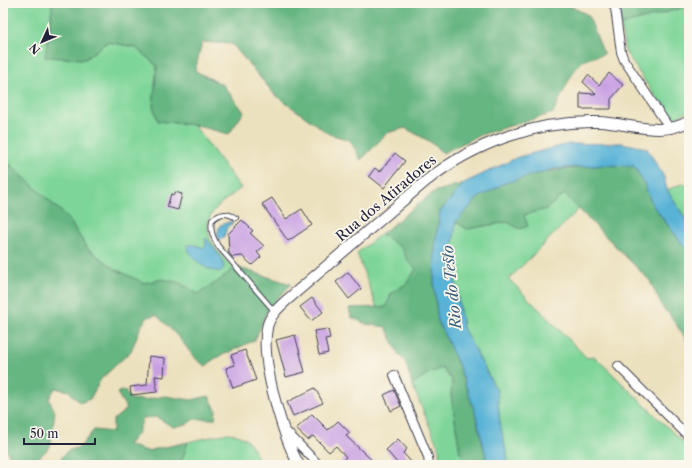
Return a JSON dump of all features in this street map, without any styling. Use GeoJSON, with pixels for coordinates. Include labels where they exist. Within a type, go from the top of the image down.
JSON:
{"type":"FeatureCollection","features":[{"type":"Feature","properties":{"kind":"street"},"geometry":{"type":"LineString","coordinates":[[611,3],[615,8],[621,52],[624,60],[670,129]]}},
{"type":"Feature","properties":{"kind":"street","name":"Rua dos Atiradores"},"geometry":{"type":"LineString","coordinates":[[299,465],[289,445],[274,395],[266,354],[267,328],[275,312],[288,299],[426,181],[450,163],[470,152],[498,140],[521,133],[577,122],[600,122],[653,129],[670,129],[678,127],[689,121]]}},
{"type":"Feature","properties":{"kind":"street"},"geometry":{"type":"LineString","coordinates":[[618,366],[689,436]]}},
{"type":"Feature","properties":{"kind":"street"},"geometry":{"type":"LineString","coordinates":[[394,375],[428,457],[429,465]]}},
{"type":"Feature","properties":{"kind":"street"},"geometry":{"type":"LineString","coordinates":[[285,430],[319,465]]}},
{"type":"Feature","properties":{"kind":"lane"},"geometry":{"type":"LineString","coordinates":[[236,218],[226,214],[221,214],[212,220],[211,231],[218,246],[275,312]]}},
{"type":"Feature","properties":{"kind":"green space"},"geometry":{"type":"Polygon","coordinates":[[[3,3],[52,3],[45,57],[85,59],[107,42],[135,47],[157,66],[153,106],[158,121],[194,125],[241,188],[219,205],[209,220],[209,236],[217,250],[234,268],[220,280],[198,294],[180,283],[162,279],[144,283],[115,269],[87,248],[68,218],[3,158],[3,3]]]}},
{"type":"Feature","properties":{"kind":"green space"},"geometry":{"type":"Polygon","coordinates":[[[52,3],[564,3],[588,15],[604,54],[585,60],[579,65],[571,77],[553,113],[480,135],[443,153],[429,141],[405,128],[387,133],[361,160],[350,140],[329,134],[275,95],[232,44],[202,42],[195,71],[223,85],[244,112],[229,134],[194,125],[158,121],[153,106],[157,66],[135,47],[107,42],[85,59],[45,57],[52,3]]]}},
{"type":"Feature","properties":{"kind":"green space"},"geometry":{"type":"Polygon","coordinates":[[[618,3],[689,3],[689,6],[621,25],[618,3]]]}},
{"type":"Feature","properties":{"kind":"green space"},"geometry":{"type":"Polygon","coordinates":[[[689,6],[689,110],[680,116],[670,119],[625,51],[621,25],[689,6]]]}},
{"type":"Feature","properties":{"kind":"green space"},"geometry":{"type":"Polygon","coordinates":[[[3,158],[68,218],[87,248],[115,269],[144,283],[162,279],[180,283],[198,294],[220,280],[234,268],[239,268],[291,284],[268,309],[255,340],[214,359],[206,366],[195,357],[156,315],[148,317],[141,326],[131,351],[101,379],[90,399],[80,403],[69,391],[55,388],[49,399],[55,412],[50,447],[35,461],[14,465],[3,443],[3,158]]]}},
{"type":"Feature","properties":{"kind":"green space"},"geometry":{"type":"Polygon","coordinates":[[[605,165],[634,166],[644,183],[652,204],[689,253],[689,344],[668,312],[664,310],[650,281],[564,194],[546,209],[524,215],[528,226],[520,229],[507,222],[467,229],[456,222],[476,199],[508,182],[539,173],[556,170],[605,165]]]}},
{"type":"Feature","properties":{"kind":"green space"},"geometry":{"type":"Polygon","coordinates":[[[464,183],[440,212],[435,244],[434,286],[438,321],[458,364],[475,412],[488,465],[469,465],[460,452],[451,395],[452,380],[442,368],[429,373],[412,384],[405,361],[399,355],[386,327],[366,324],[351,317],[349,308],[386,307],[391,294],[407,283],[416,269],[408,261],[402,248],[381,234],[434,192],[464,183]]]}},
{"type":"Feature","properties":{"kind":"green space"},"geometry":{"type":"Polygon","coordinates":[[[684,183],[689,190],[689,224],[667,190],[684,183]]]}},
{"type":"Feature","properties":{"kind":"green space"},"geometry":{"type":"Polygon","coordinates":[[[564,194],[579,209],[509,279],[587,358],[594,356],[689,448],[689,465],[509,465],[500,424],[497,391],[463,328],[451,256],[456,222],[467,229],[507,222],[523,215],[546,209],[564,194]]]}},
{"type":"Feature","properties":{"kind":"green space"},"geometry":{"type":"Polygon","coordinates":[[[381,234],[402,248],[408,261],[416,269],[407,283],[391,294],[386,308],[377,308],[357,253],[381,234]]]}},
{"type":"Feature","properties":{"kind":"green space"},"geometry":{"type":"Polygon","coordinates":[[[442,368],[452,380],[451,395],[460,452],[469,465],[440,465],[439,449],[412,384],[429,373],[442,368]]]}},
{"type":"Feature","properties":{"kind":"green space"},"geometry":{"type":"Polygon","coordinates":[[[125,390],[130,399],[144,400],[165,396],[191,400],[209,396],[216,410],[215,419],[194,419],[187,424],[173,427],[156,417],[143,418],[138,433],[128,445],[147,451],[188,442],[182,460],[177,465],[56,465],[67,451],[80,447],[94,430],[113,432],[113,420],[127,409],[117,393],[125,390]]]}},
{"type":"Feature","properties":{"kind":"green space"},"geometry":{"type":"Polygon","coordinates":[[[228,433],[235,434],[246,439],[250,443],[260,465],[177,465],[182,460],[188,442],[228,433]]]}},
{"type":"Feature","properties":{"kind":"water","name":"Rio do Testo"},"geometry":{"type":"Polygon","coordinates":[[[622,143],[647,148],[664,177],[667,190],[689,224],[689,253],[652,204],[644,183],[634,166],[605,165],[554,169],[505,183],[478,198],[456,222],[451,256],[463,328],[497,391],[500,424],[509,465],[488,465],[475,412],[458,364],[438,321],[434,286],[435,244],[440,212],[464,183],[518,157],[568,144],[622,143]]]}},
{"type":"Feature","properties":{"kind":"water"},"geometry":{"type":"Polygon","coordinates":[[[232,221],[233,223],[227,227],[224,238],[219,240],[217,234],[220,225],[232,221]]]}},
{"type":"Feature","properties":{"kind":"water"},"geometry":{"type":"Polygon","coordinates":[[[205,239],[207,239],[222,259],[224,267],[221,272],[204,267],[191,255],[187,245],[195,245],[204,248],[206,245],[205,239]]]}},
{"type":"Feature","properties":{"kind":"building"},"geometry":{"type":"Polygon","coordinates":[[[609,73],[623,85],[611,99],[611,109],[580,109],[580,93],[596,94],[583,82],[588,75],[599,85],[609,73]]]}},
{"type":"Feature","properties":{"kind":"building"},"geometry":{"type":"Polygon","coordinates":[[[395,153],[405,161],[384,188],[369,176],[375,168],[380,172],[395,153]]]}},
{"type":"Feature","properties":{"kind":"building"},"geometry":{"type":"Polygon","coordinates":[[[175,192],[182,194],[178,210],[167,207],[171,194],[174,195],[175,192]]]}},
{"type":"Feature","properties":{"kind":"building"},"geometry":{"type":"Polygon","coordinates":[[[272,198],[286,219],[302,209],[312,225],[288,241],[262,204],[272,198]]]}},
{"type":"Feature","properties":{"kind":"building"},"geometry":{"type":"Polygon","coordinates":[[[242,220],[253,231],[250,233],[264,246],[257,252],[261,257],[252,265],[242,256],[232,257],[229,253],[228,234],[242,220]]]}},
{"type":"Feature","properties":{"kind":"building"},"geometry":{"type":"Polygon","coordinates":[[[348,272],[361,289],[349,299],[336,282],[348,272]]]}},
{"type":"Feature","properties":{"kind":"building"},"geometry":{"type":"Polygon","coordinates":[[[312,298],[323,312],[311,321],[300,307],[312,298]]]}},
{"type":"Feature","properties":{"kind":"building"},"geometry":{"type":"Polygon","coordinates":[[[328,329],[330,338],[325,339],[328,353],[319,355],[314,331],[328,329]]]}},
{"type":"Feature","properties":{"kind":"building"},"geometry":{"type":"Polygon","coordinates":[[[295,335],[305,372],[286,377],[276,340],[295,335]]]}},
{"type":"Feature","properties":{"kind":"building"},"geometry":{"type":"Polygon","coordinates":[[[245,350],[256,380],[233,388],[226,368],[235,365],[231,355],[245,350]]]}},
{"type":"Feature","properties":{"kind":"building"},"geometry":{"type":"Polygon","coordinates":[[[149,356],[165,358],[164,377],[155,376],[157,392],[131,395],[130,387],[147,385],[149,356]]]}},
{"type":"Feature","properties":{"kind":"building"},"geometry":{"type":"Polygon","coordinates":[[[315,388],[323,403],[293,416],[287,402],[315,388]]]}},
{"type":"Feature","properties":{"kind":"building"},"geometry":{"type":"Polygon","coordinates":[[[394,390],[401,406],[391,411],[384,395],[394,390]]]}},
{"type":"Feature","properties":{"kind":"building"},"geometry":{"type":"Polygon","coordinates":[[[312,414],[328,430],[338,421],[350,433],[346,436],[377,465],[338,465],[346,457],[336,446],[329,452],[313,436],[308,440],[296,429],[312,414]]]}},
{"type":"Feature","properties":{"kind":"building"},"geometry":{"type":"Polygon","coordinates":[[[398,439],[407,449],[403,453],[414,465],[399,465],[386,450],[398,439]]]}}]}
